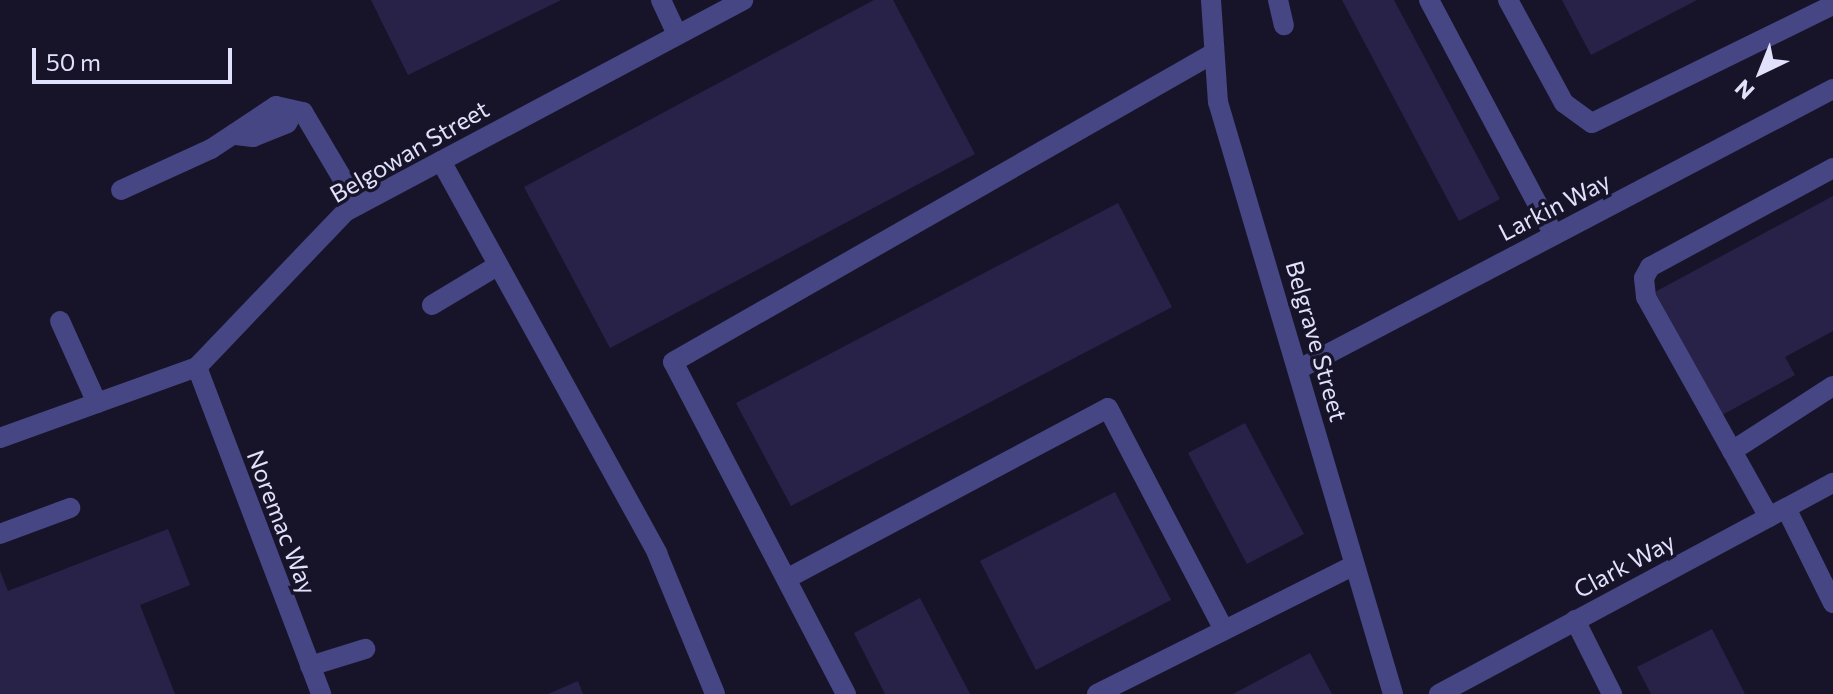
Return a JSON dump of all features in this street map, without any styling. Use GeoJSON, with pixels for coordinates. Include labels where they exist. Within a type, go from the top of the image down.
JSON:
{"type":"FeatureCollection","features":[{"type":"Feature","properties":{"kind":"street"},"geometry":{"type":"LineString","coordinates":[[661,0],[677,35]]}},
{"type":"Feature","properties":{"kind":"street","name":"Belgowan Street"},"geometry":{"type":"LineString","coordinates":[[0,438],[197,367],[358,205],[743,0]]}},
{"type":"Feature","properties":{"kind":"street","name":"Belgrave Street"},"geometry":{"type":"LineString","coordinates":[[1211,0],[1212,54],[1218,102],[1393,694]]}},
{"type":"Feature","properties":{"kind":"street"},"geometry":{"type":"LineString","coordinates":[[1278,0],[1284,25]]}},
{"type":"Feature","properties":{"kind":"street"},"geometry":{"type":"LineString","coordinates":[[1429,0],[1554,235]]}},
{"type":"Feature","properties":{"kind":"street"},"geometry":{"type":"LineString","coordinates":[[1508,0],[1558,94],[1592,123],[1833,5]]}},
{"type":"Feature","properties":{"kind":"street"},"geometry":{"type":"LineString","coordinates":[[846,694],[673,362],[1212,54]]}},
{"type":"Feature","properties":{"kind":"street","name":"Larkin Way"},"geometry":{"type":"LineString","coordinates":[[1299,369],[1833,89]]}},
{"type":"Feature","properties":{"kind":"street"},"geometry":{"type":"LineString","coordinates":[[121,190],[236,135],[276,128],[294,111],[303,112],[358,205]]}},
{"type":"Feature","properties":{"kind":"street"},"geometry":{"type":"LineString","coordinates":[[441,161],[657,553],[715,694]]}},
{"type":"Feature","properties":{"kind":"street"},"geometry":{"type":"LineString","coordinates":[[1833,168],[1650,267],[1644,278],[1646,297],[1732,451],[1778,513],[1833,603]]}},
{"type":"Feature","properties":{"kind":"street"},"geometry":{"type":"LineString","coordinates":[[432,305],[497,266]]}},
{"type":"Feature","properties":{"kind":"street"},"geometry":{"type":"LineString","coordinates":[[60,321],[97,403]]}},
{"type":"Feature","properties":{"kind":"street","name":"Noremac Way"},"geometry":{"type":"LineString","coordinates":[[197,367],[321,694]]}},
{"type":"Feature","properties":{"kind":"street"},"geometry":{"type":"LineString","coordinates":[[1732,451],[1833,386]]}},
{"type":"Feature","properties":{"kind":"street"},"geometry":{"type":"LineString","coordinates":[[788,578],[1108,408],[1224,630]]}},
{"type":"Feature","properties":{"kind":"street","name":"Clark Way"},"geometry":{"type":"LineString","coordinates":[[1439,694],[1833,483]]}},
{"type":"Feature","properties":{"kind":"street"},"geometry":{"type":"LineString","coordinates":[[0,534],[70,508]]}},
{"type":"Feature","properties":{"kind":"street"},"geometry":{"type":"LineString","coordinates":[[1097,694],[1355,565]]}},
{"type":"Feature","properties":{"kind":"street"},"geometry":{"type":"LineString","coordinates":[[1575,620],[1612,694]]}},
{"type":"Feature","properties":{"kind":"street"},"geometry":{"type":"LineString","coordinates":[[310,666],[365,649]]}},
{"type":"Feature","properties":{"kind":"building"},"geometry":{"type":"Polygon","coordinates":[[[371,0],[561,0],[408,75],[371,0]]]}},
{"type":"Feature","properties":{"kind":"building"},"geometry":{"type":"Polygon","coordinates":[[[874,0],[893,0],[975,154],[610,348],[524,187],[874,0]]]}},
{"type":"Feature","properties":{"kind":"building"},"geometry":{"type":"Polygon","coordinates":[[[1342,0],[1394,0],[1500,199],[1459,221],[1342,0]]]}},
{"type":"Feature","properties":{"kind":"building"},"geometry":{"type":"Polygon","coordinates":[[[1562,0],[1697,0],[1591,55],[1562,0]]]}},
{"type":"Feature","properties":{"kind":"building"},"geometry":{"type":"Polygon","coordinates":[[[1833,196],[1833,331],[1785,357],[1795,375],[1722,415],[1655,292],[1833,196]]]}},
{"type":"Feature","properties":{"kind":"building"},"geometry":{"type":"Polygon","coordinates":[[[1118,203],[1172,307],[791,506],[736,403],[1118,203]]]}},
{"type":"Feature","properties":{"kind":"building"},"geometry":{"type":"Polygon","coordinates":[[[1245,423],[1304,534],[1247,564],[1188,453],[1245,423]]]}},
{"type":"Feature","properties":{"kind":"building"},"geometry":{"type":"Polygon","coordinates":[[[1115,492],[1171,600],[1036,670],[980,561],[1115,492]]]}},
{"type":"Feature","properties":{"kind":"building"},"geometry":{"type":"Polygon","coordinates":[[[168,529],[190,585],[140,605],[175,694],[0,694],[0,571],[8,591],[168,529]]]}},
{"type":"Feature","properties":{"kind":"building"},"geometry":{"type":"Polygon","coordinates":[[[920,598],[970,694],[885,694],[854,633],[920,598]]]}},
{"type":"Feature","properties":{"kind":"building"},"geometry":{"type":"Polygon","coordinates":[[[1712,629],[1745,694],[1651,694],[1637,667],[1712,629]]]}},
{"type":"Feature","properties":{"kind":"building"},"geometry":{"type":"Polygon","coordinates":[[[1310,653],[1332,694],[1233,694],[1310,653]]]}},
{"type":"Feature","properties":{"kind":"building"},"geometry":{"type":"Polygon","coordinates":[[[578,681],[583,694],[548,694],[578,681]]]}}]}
